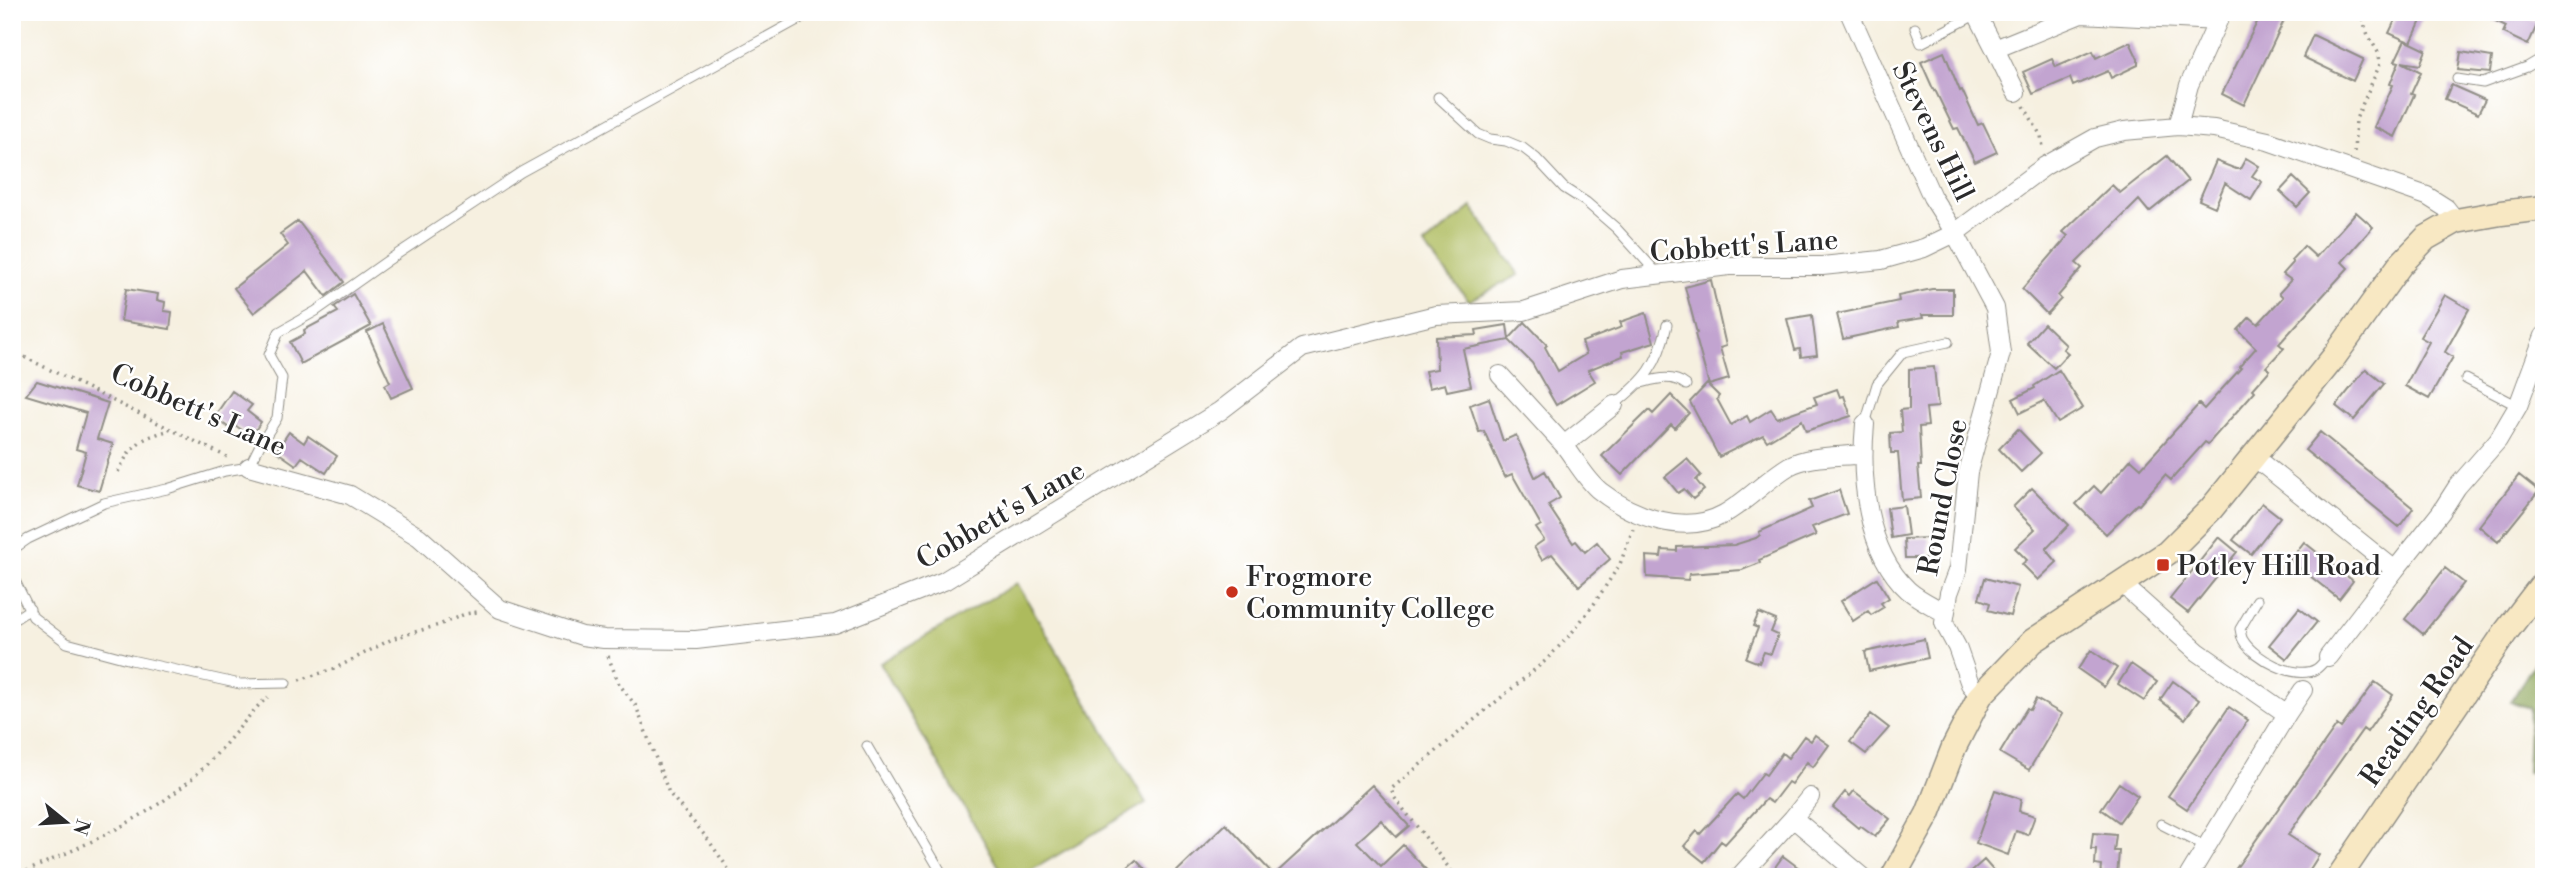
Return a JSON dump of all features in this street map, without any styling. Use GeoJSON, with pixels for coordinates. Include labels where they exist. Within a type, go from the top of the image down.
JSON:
{"type":"FeatureCollection","features":[{"type":"Feature","properties":{"kind":"street","name":"Stevens Hill"},"geometry":{"type":"LineString","coordinates":[[1849,12],[1932,197],[1955,233]]}},
{"type":"Feature","properties":{"kind":"street"},"geometry":{"type":"LineString","coordinates":[[1995,49],[2081,13],[2220,16],[2189,85],[2178,126]]}},
{"type":"Feature","properties":{"kind":"street"},"geometry":{"type":"LineString","coordinates":[[1977,14],[2016,92]]}},
{"type":"Feature","properties":{"kind":"street"},"geometry":{"type":"LineString","coordinates":[[1955,233],[2045,166],[2095,138],[2124,131],[2178,126],[2214,129],[2268,141],[2353,169],[2427,196],[2446,208],[2456,221]]}},
{"type":"Feature","properties":{"kind":"street"},"geometry":{"type":"LineString","coordinates":[[1894,877],[1928,814],[1954,747],[1980,696],[2033,641],[2167,553],[2211,509],[2334,357],[2400,265],[2426,239],[2456,221],[2544,208]]}},
{"type":"Feature","properties":{"kind":"street","name":"Cobbett's Lane"},"geometry":{"type":"LineString","coordinates":[[249,467],[350,495],[419,537],[500,608],[582,636],[604,639],[696,640],[835,624],[944,581],[1220,411],[1302,348],[1436,315],[1524,311],[1622,279],[1739,266],[1854,264],[1881,260],[1924,248],[1955,233]]}},
{"type":"Feature","properties":{"kind":"street","name":"Round Close"},"geometry":{"type":"LineString","coordinates":[[1955,233],[1995,308],[2001,353],[1968,472],[1958,569],[1944,623],[1957,647],[1969,684],[1980,696]]}},
{"type":"Feature","properties":{"kind":"street"},"geometry":{"type":"LineString","coordinates":[[2328,657],[2441,512],[2457,487],[2498,440],[2518,406],[2544,336]]}},
{"type":"Feature","properties":{"kind":"street"},"geometry":{"type":"LineString","coordinates":[[1500,375],[1564,445],[1598,490],[1618,503],[1673,524],[1697,524],[1724,514],[1790,465],[1862,454]]}},
{"type":"Feature","properties":{"kind":"street"},"geometry":{"type":"LineString","coordinates":[[1564,445],[1614,405]]}},
{"type":"Feature","properties":{"kind":"street"},"geometry":{"type":"LineString","coordinates":[[1865,424],[1862,454],[1872,528],[1882,558],[1909,591],[1945,613]]}},
{"type":"Feature","properties":{"kind":"street"},"geometry":{"type":"LineString","coordinates":[[2254,457],[2395,570]]}},
{"type":"Feature","properties":{"kind":"street"},"geometry":{"type":"LineString","coordinates":[[2123,581],[2132,593],[2198,652],[2287,714]]}},
{"type":"Feature","properties":{"kind":"street","name":"Reading Road"},"geometry":{"type":"LineString","coordinates":[[2339,877],[2544,582]]}},
{"type":"Feature","properties":{"kind":"street"},"geometry":{"type":"LineString","coordinates":[[2188,877],[2304,690]]}},
{"type":"Feature","properties":{"kind":"street"},"geometry":{"type":"LineString","coordinates":[[1739,877],[1810,797]]}},
{"type":"Feature","properties":{"kind":"street"},"geometry":{"type":"LineString","coordinates":[[1793,818],[1863,877]]}},
{"type":"Feature","properties":{"kind":"lane"},"geometry":{"type":"LineString","coordinates":[[790,12],[796,21]]}},
{"type":"Feature","properties":{"kind":"lane"},"geometry":{"type":"LineString","coordinates":[[12,550],[27,539],[104,503],[249,467],[277,418],[282,378],[269,355],[279,332],[316,312],[387,261],[522,172],[812,12]]}},
{"type":"Feature","properties":{"kind":"lane"},"geometry":{"type":"LineString","coordinates":[[1915,28],[1921,43],[1977,14]]}},
{"type":"Feature","properties":{"kind":"lane"},"geometry":{"type":"LineString","coordinates":[[2457,79],[2483,83],[2527,67],[2544,57]]}},
{"type":"Feature","properties":{"kind":"lane"},"geometry":{"type":"LineString","coordinates":[[1438,97],[1478,134],[1523,148],[1536,158],[1564,188],[1586,202],[1616,228],[1659,275]]}},
{"type":"Feature","properties":{"kind":"lane"},"geometry":{"type":"LineString","coordinates":[[1614,405],[1642,383],[1662,349],[1667,325]]}},
{"type":"Feature","properties":{"kind":"lane"},"geometry":{"type":"LineString","coordinates":[[1865,424],[1877,384],[1903,352],[1948,342]]}},
{"type":"Feature","properties":{"kind":"lane"},"geometry":{"type":"LineString","coordinates":[[1642,383],[1663,378],[1680,381],[1686,386]]}},
{"type":"Feature","properties":{"kind":"lane"},"geometry":{"type":"LineString","coordinates":[[2466,379],[2518,406]]}},
{"type":"Feature","properties":{"kind":"lane"},"geometry":{"type":"LineString","coordinates":[[12,575],[33,617],[67,643],[240,684],[286,683]]}},
{"type":"Feature","properties":{"kind":"lane"},"geometry":{"type":"LineString","coordinates":[[2257,600],[2240,629],[2243,640],[2258,654],[2277,667],[2296,673],[2315,670],[2328,657]]}},
{"type":"Feature","properties":{"kind":"lane"},"geometry":{"type":"LineString","coordinates":[[12,621],[30,609]]}},
{"type":"Feature","properties":{"kind":"lane"},"geometry":{"type":"LineString","coordinates":[[867,746],[944,877]]}},
{"type":"Feature","properties":{"kind":"lane"},"geometry":{"type":"LineString","coordinates":[[2161,824],[2206,847]]}},
{"type":"Feature","properties":{"kind":"path"},"geometry":{"type":"LineString","coordinates":[[2353,169],[2356,119],[2380,64],[2379,54],[2368,35],[2360,12]]}},
{"type":"Feature","properties":{"kind":"path"},"geometry":{"type":"LineString","coordinates":[[2016,92],[2041,136],[2045,166]]}},
{"type":"Feature","properties":{"kind":"path","name":"Cobbett's Lane"},"geometry":{"type":"LineString","coordinates":[[12,351],[249,467]]}},
{"type":"Feature","properties":{"kind":"path"},"geometry":{"type":"LineString","coordinates":[[118,472],[130,449],[138,442],[172,430]]}},
{"type":"Feature","properties":{"kind":"path"},"geometry":{"type":"LineString","coordinates":[[1456,877],[1394,797],[1391,789],[1545,661],[1570,635],[1620,564],[1639,512]]}},
{"type":"Feature","properties":{"kind":"path"},"geometry":{"type":"LineString","coordinates":[[14,877],[110,832],[158,804],[201,770],[259,705],[286,683],[334,669],[394,638],[465,614],[500,608]]}},
{"type":"Feature","properties":{"kind":"path"},"geometry":{"type":"LineString","coordinates":[[604,639],[619,684],[636,706],[669,793],[707,838],[734,877]]}},
{"type":"Feature","properties":{"kind":"green space"},"geometry":{"type":"Polygon","coordinates":[[[1472,207],[1519,275],[1469,301],[1424,245],[1472,207]]]}},
{"type":"Feature","properties":{"kind":"green space"},"geometry":{"type":"Polygon","coordinates":[[[1017,583],[1146,803],[1020,877],[1005,877],[880,663],[1017,583]]]}},
{"type":"Feature","properties":{"kind":"green space"},"geometry":{"type":"Polygon","coordinates":[[[2544,646],[2544,775],[2527,772],[2530,708],[2511,702],[2544,646]]]}},
{"type":"Feature","properties":{"kind":"building"},"geometry":{"type":"Polygon","coordinates":[[[2262,12],[2288,12],[2244,105],[2222,94],[2262,12]]]}},
{"type":"Feature","properties":{"kind":"building"},"geometry":{"type":"Polygon","coordinates":[[[2399,12],[2425,12],[2411,43],[2389,33],[2399,12]]]}},
{"type":"Feature","properties":{"kind":"building"},"geometry":{"type":"Polygon","coordinates":[[[2477,12],[2516,12],[2538,23],[2528,45],[2503,33],[2506,26],[2477,12]]]}},
{"type":"Feature","properties":{"kind":"building"},"geometry":{"type":"Polygon","coordinates":[[[2313,35],[2363,59],[2353,81],[2303,57],[2313,35]]]}},
{"type":"Feature","properties":{"kind":"building"},"geometry":{"type":"Polygon","coordinates":[[[2405,40],[2426,50],[2420,65],[2402,62],[2421,72],[2395,137],[2374,127],[2393,85],[2390,84],[2399,62],[2395,61],[2405,40]]]}},
{"type":"Feature","properties":{"kind":"building"},"geometry":{"type":"Polygon","coordinates":[[[2130,42],[2138,65],[2111,78],[2108,71],[2073,86],[2070,78],[2033,94],[2023,72],[2052,59],[2056,67],[2093,51],[2096,58],[2130,42]]]}},
{"type":"Feature","properties":{"kind":"building"},"geometry":{"type":"Polygon","coordinates":[[[1944,52],[1978,125],[1983,123],[1997,152],[1975,162],[1958,128],[1954,129],[1921,62],[1944,52]]]}},
{"type":"Feature","properties":{"kind":"building"},"geometry":{"type":"Polygon","coordinates":[[[2461,52],[2492,57],[2490,73],[2458,70],[2461,52]]]}},
{"type":"Feature","properties":{"kind":"building"},"geometry":{"type":"Polygon","coordinates":[[[2451,85],[2485,100],[2478,114],[2445,99],[2451,85]]]}},
{"type":"Feature","properties":{"kind":"building"},"geometry":{"type":"Polygon","coordinates":[[[2167,156],[2188,181],[2149,212],[2139,200],[2076,263],[2082,268],[2058,296],[2061,299],[2047,314],[2022,289],[2068,236],[2063,232],[2112,185],[2120,193],[2167,156]]]}},
{"type":"Feature","properties":{"kind":"building"},"geometry":{"type":"Polygon","coordinates":[[[2246,158],[2259,166],[2252,176],[2262,182],[2251,200],[2225,183],[2215,207],[2199,200],[2216,161],[2240,169],[2246,158]]]}},
{"type":"Feature","properties":{"kind":"building"},"geometry":{"type":"Polygon","coordinates":[[[2293,177],[2310,193],[2297,207],[2280,191],[2293,177]]]}},
{"type":"Feature","properties":{"kind":"building"},"geometry":{"type":"Polygon","coordinates":[[[2356,212],[2373,227],[2342,262],[2348,268],[2279,344],[2284,348],[2266,367],[2270,370],[2253,389],[2255,391],[2208,444],[2205,442],[2171,480],[2165,475],[2139,505],[2106,534],[2076,504],[2094,486],[2101,493],[2131,459],[2141,468],[2199,404],[2204,409],[2256,348],[2238,330],[2250,317],[2258,324],[2283,297],[2279,293],[2291,280],[2283,274],[2293,263],[2291,260],[2304,246],[2316,257],[2356,212]]]}},
{"type":"Feature","properties":{"kind":"building"},"geometry":{"type":"Polygon","coordinates":[[[298,221],[344,282],[326,296],[307,271],[254,313],[234,288],[288,245],[280,234],[298,221]]]}},
{"type":"Feature","properties":{"kind":"building"},"geometry":{"type":"Polygon","coordinates":[[[1711,280],[1726,346],[1720,348],[1729,379],[1709,385],[1685,287],[1711,280]]]}},
{"type":"Feature","properties":{"kind":"building"},"geometry":{"type":"Polygon","coordinates":[[[126,289],[158,294],[157,300],[165,302],[164,311],[172,312],[170,329],[121,321],[126,289]]]}},
{"type":"Feature","properties":{"kind":"building"},"geometry":{"type":"Polygon","coordinates":[[[1932,289],[1953,289],[1953,315],[1922,315],[1923,318],[1898,322],[1899,327],[1843,339],[1837,314],[1899,301],[1898,296],[1932,289]]]}},
{"type":"Feature","properties":{"kind":"building"},"geometry":{"type":"Polygon","coordinates":[[[353,294],[371,326],[301,364],[290,342],[305,334],[304,330],[338,312],[334,307],[353,294]]]}},
{"type":"Feature","properties":{"kind":"building"},"geometry":{"type":"Polygon","coordinates":[[[2445,295],[2469,309],[2445,352],[2453,357],[2429,399],[2405,386],[2429,342],[2420,337],[2445,295]]]}},
{"type":"Feature","properties":{"kind":"building"},"geometry":{"type":"Polygon","coordinates":[[[1646,313],[1654,342],[1622,352],[1623,356],[1588,370],[1595,381],[1556,405],[1532,363],[1509,340],[1463,349],[1471,386],[1447,391],[1445,384],[1429,388],[1425,371],[1437,369],[1436,337],[1477,335],[1476,330],[1507,325],[1509,339],[1525,322],[1547,345],[1545,347],[1558,371],[1586,354],[1582,342],[1622,327],[1620,322],[1646,313]]]}},
{"type":"Feature","properties":{"kind":"building"},"geometry":{"type":"Polygon","coordinates":[[[1812,315],[1817,355],[1801,357],[1800,349],[1795,350],[1787,319],[1812,315]]]}},
{"type":"Feature","properties":{"kind":"building"},"geometry":{"type":"Polygon","coordinates":[[[383,324],[413,388],[391,398],[385,385],[390,382],[367,332],[383,324]]]}},
{"type":"Feature","properties":{"kind":"building"},"geometry":{"type":"Polygon","coordinates":[[[2044,324],[2066,345],[2063,349],[2068,353],[2054,368],[2027,343],[2044,324]]]}},
{"type":"Feature","properties":{"kind":"building"},"geometry":{"type":"Polygon","coordinates":[[[1934,367],[1938,407],[1926,408],[1928,426],[1919,427],[1921,498],[1902,500],[1898,453],[1891,453],[1890,433],[1902,432],[1900,410],[1909,409],[1909,369],[1934,367]]]}},
{"type":"Feature","properties":{"kind":"building"},"geometry":{"type":"Polygon","coordinates":[[[2366,369],[2384,384],[2354,420],[2336,406],[2366,369]]]}},
{"type":"Feature","properties":{"kind":"building"},"geometry":{"type":"Polygon","coordinates":[[[2059,370],[2083,408],[2058,423],[2044,401],[2020,413],[2013,399],[2035,388],[2034,386],[2059,370]]]}},
{"type":"Feature","properties":{"kind":"building"},"geometry":{"type":"Polygon","coordinates":[[[37,381],[108,403],[97,439],[113,444],[99,491],[77,485],[86,452],[76,449],[86,413],[26,395],[37,381]]]}},
{"type":"Feature","properties":{"kind":"building"},"geometry":{"type":"Polygon","coordinates":[[[1707,384],[1719,396],[1717,399],[1731,425],[1747,416],[1750,422],[1771,409],[1777,418],[1817,404],[1814,397],[1837,389],[1840,397],[1844,396],[1851,416],[1806,431],[1802,420],[1767,441],[1763,435],[1719,457],[1690,402],[1707,384]]]}},
{"type":"Feature","properties":{"kind":"building"},"geometry":{"type":"Polygon","coordinates":[[[232,391],[252,405],[247,411],[261,422],[251,436],[236,426],[232,430],[214,417],[232,391]]]}},
{"type":"Feature","properties":{"kind":"building"},"geometry":{"type":"Polygon","coordinates":[[[1671,395],[1689,413],[1675,428],[1671,424],[1622,475],[1602,456],[1649,410],[1653,414],[1671,395]]]}},
{"type":"Feature","properties":{"kind":"building"},"geometry":{"type":"Polygon","coordinates":[[[1489,398],[1503,441],[1516,435],[1535,477],[1545,471],[1560,498],[1548,505],[1573,543],[1576,541],[1585,552],[1597,542],[1610,559],[1579,586],[1552,554],[1542,560],[1534,547],[1544,540],[1536,528],[1541,525],[1512,474],[1505,477],[1484,431],[1479,432],[1470,405],[1489,398]]]}},
{"type":"Feature","properties":{"kind":"building"},"geometry":{"type":"Polygon","coordinates":[[[2018,429],[2041,453],[2021,472],[1999,449],[2018,429]]]}},
{"type":"Feature","properties":{"kind":"building"},"geometry":{"type":"Polygon","coordinates":[[[289,432],[304,443],[308,436],[337,456],[326,473],[302,457],[296,465],[276,451],[289,432]]]}},
{"type":"Feature","properties":{"kind":"building"},"geometry":{"type":"Polygon","coordinates":[[[2320,432],[2413,508],[2399,527],[2305,450],[2320,432]]]}},
{"type":"Feature","properties":{"kind":"building"},"geometry":{"type":"Polygon","coordinates":[[[1687,459],[1701,475],[1696,480],[1704,490],[1693,499],[1684,489],[1678,493],[1665,477],[1687,459]]]}},
{"type":"Feature","properties":{"kind":"building"},"geometry":{"type":"Polygon","coordinates":[[[2519,475],[2539,491],[2498,542],[2479,526],[2519,475]]]}},
{"type":"Feature","properties":{"kind":"building"},"geometry":{"type":"Polygon","coordinates":[[[2032,488],[2069,525],[2046,549],[2057,562],[2038,580],[2022,564],[2027,560],[2015,548],[2035,529],[2013,507],[2032,488]]]}},
{"type":"Feature","properties":{"kind":"building"},"geometry":{"type":"Polygon","coordinates":[[[1839,490],[1847,514],[1812,527],[1816,535],[1759,560],[1760,563],[1742,570],[1689,574],[1688,580],[1647,577],[1646,556],[1661,557],[1662,550],[1677,551],[1677,547],[1734,545],[1756,538],[1760,535],[1759,532],[1812,508],[1809,501],[1839,490]]]}},
{"type":"Feature","properties":{"kind":"building"},"geometry":{"type":"Polygon","coordinates":[[[2262,503],[2280,517],[2251,554],[2233,540],[2262,503]]]}},
{"type":"Feature","properties":{"kind":"building"},"geometry":{"type":"Polygon","coordinates":[[[1904,506],[1908,535],[1891,538],[1887,508],[1904,506]]]}},
{"type":"Feature","properties":{"kind":"building"},"geometry":{"type":"Polygon","coordinates":[[[2219,537],[2237,552],[2188,613],[2170,599],[2219,537]]]}},
{"type":"Feature","properties":{"kind":"building"},"geometry":{"type":"Polygon","coordinates":[[[1929,538],[1929,558],[1905,558],[1904,539],[1929,538]]]}},
{"type":"Feature","properties":{"kind":"building"},"geometry":{"type":"Polygon","coordinates":[[[2304,542],[2353,581],[2339,599],[2290,560],[2304,542]]]}},
{"type":"Feature","properties":{"kind":"building"},"geometry":{"type":"Polygon","coordinates":[[[2445,568],[2464,583],[2423,634],[2405,619],[2445,568]]]}},
{"type":"Feature","properties":{"kind":"building"},"geometry":{"type":"Polygon","coordinates":[[[1877,578],[1889,598],[1881,603],[1884,607],[1871,615],[1868,611],[1853,621],[1841,601],[1877,578]]]}},
{"type":"Feature","properties":{"kind":"building"},"geometry":{"type":"Polygon","coordinates":[[[1985,578],[2018,587],[2010,616],[1988,610],[1990,603],[1979,599],[1985,578]]]}},
{"type":"Feature","properties":{"kind":"building"},"geometry":{"type":"Polygon","coordinates":[[[2299,608],[2317,622],[2287,659],[2269,645],[2299,608]]]}},
{"type":"Feature","properties":{"kind":"building"},"geometry":{"type":"Polygon","coordinates":[[[1759,613],[1776,620],[1771,632],[1778,635],[1771,654],[1764,652],[1759,663],[1746,658],[1758,628],[1753,626],[1759,613]]]}},
{"type":"Feature","properties":{"kind":"building"},"geometry":{"type":"Polygon","coordinates":[[[1924,639],[1928,658],[1869,671],[1865,652],[1924,639]]]}},
{"type":"Feature","properties":{"kind":"building"},"geometry":{"type":"Polygon","coordinates":[[[2091,650],[2117,668],[2104,687],[2078,669],[2091,650]]]}},
{"type":"Feature","properties":{"kind":"building"},"geometry":{"type":"Polygon","coordinates":[[[2131,664],[2157,682],[2144,701],[2118,684],[2131,664]]]}},
{"type":"Feature","properties":{"kind":"building"},"geometry":{"type":"Polygon","coordinates":[[[2173,681],[2199,700],[2185,719],[2160,700],[2173,681]]]}},
{"type":"Feature","properties":{"kind":"building"},"geometry":{"type":"Polygon","coordinates":[[[2375,682],[2393,695],[2367,732],[2363,729],[2288,835],[2319,855],[2305,877],[2230,877],[2337,725],[2341,728],[2375,682]]]}},
{"type":"Feature","properties":{"kind":"building"},"geometry":{"type":"Polygon","coordinates":[[[2036,699],[2062,714],[2029,770],[2000,753],[2027,708],[2030,710],[2036,699]]]}},
{"type":"Feature","properties":{"kind":"building"},"geometry":{"type":"Polygon","coordinates":[[[2229,707],[2248,720],[2187,809],[2168,796],[2229,707]]]}},
{"type":"Feature","properties":{"kind":"building"},"geometry":{"type":"Polygon","coordinates":[[[1871,714],[1889,728],[1866,754],[1850,742],[1871,714]]]}},
{"type":"Feature","properties":{"kind":"building"},"geometry":{"type":"Polygon","coordinates":[[[1815,735],[1829,745],[1813,767],[1807,762],[1791,784],[1788,782],[1772,803],[1766,799],[1725,844],[1721,841],[1704,862],[1684,846],[1697,831],[1700,834],[1737,794],[1743,799],[1782,753],[1788,758],[1804,736],[1811,741],[1815,735]]]}},
{"type":"Feature","properties":{"kind":"building"},"geometry":{"type":"Polygon","coordinates":[[[2119,783],[2138,796],[2119,822],[2101,809],[2119,783]]]}},
{"type":"Feature","properties":{"kind":"building"},"geometry":{"type":"Polygon","coordinates":[[[1372,785],[1409,826],[1396,837],[1381,820],[1357,842],[1381,866],[1403,845],[1433,877],[1171,877],[1226,824],[1274,875],[1372,785]]]}},
{"type":"Feature","properties":{"kind":"building"},"geometry":{"type":"Polygon","coordinates":[[[1995,790],[2021,799],[2019,811],[2035,816],[2028,835],[2016,831],[2008,855],[1976,843],[1995,790]]]}},
{"type":"Feature","properties":{"kind":"building"},"geometry":{"type":"Polygon","coordinates":[[[1854,791],[1890,819],[1875,837],[1860,826],[1858,828],[1833,807],[1845,792],[1850,796],[1854,791]]]}},
{"type":"Feature","properties":{"kind":"building"},"geometry":{"type":"Polygon","coordinates":[[[2093,833],[2116,835],[2114,851],[2119,851],[2117,877],[2101,877],[2102,866],[2095,865],[2096,849],[2091,849],[2093,833]]]}},
{"type":"Feature","properties":{"kind":"building"},"geometry":{"type":"Polygon","coordinates":[[[1783,856],[1811,877],[1768,877],[1783,856]]]}},
{"type":"Feature","properties":{"kind":"building"},"geometry":{"type":"Polygon","coordinates":[[[1136,860],[1152,877],[1117,877],[1136,860]]]}},
{"type":"Feature","properties":{"kind":"building"},"geometry":{"type":"Polygon","coordinates":[[[1984,860],[1999,877],[1965,877],[1984,860]]]}},
{"type":"Feature","properties":{"kind":"place","name":"Potley Hill Road"},"geometry":{"type":"Point","coordinates":[2163,565]}},
{"type":"Feature","properties":{"kind":"place","name":"Frogmore Community College"},"geometry":{"type":"Point","coordinates":[1232,592]}}]}
